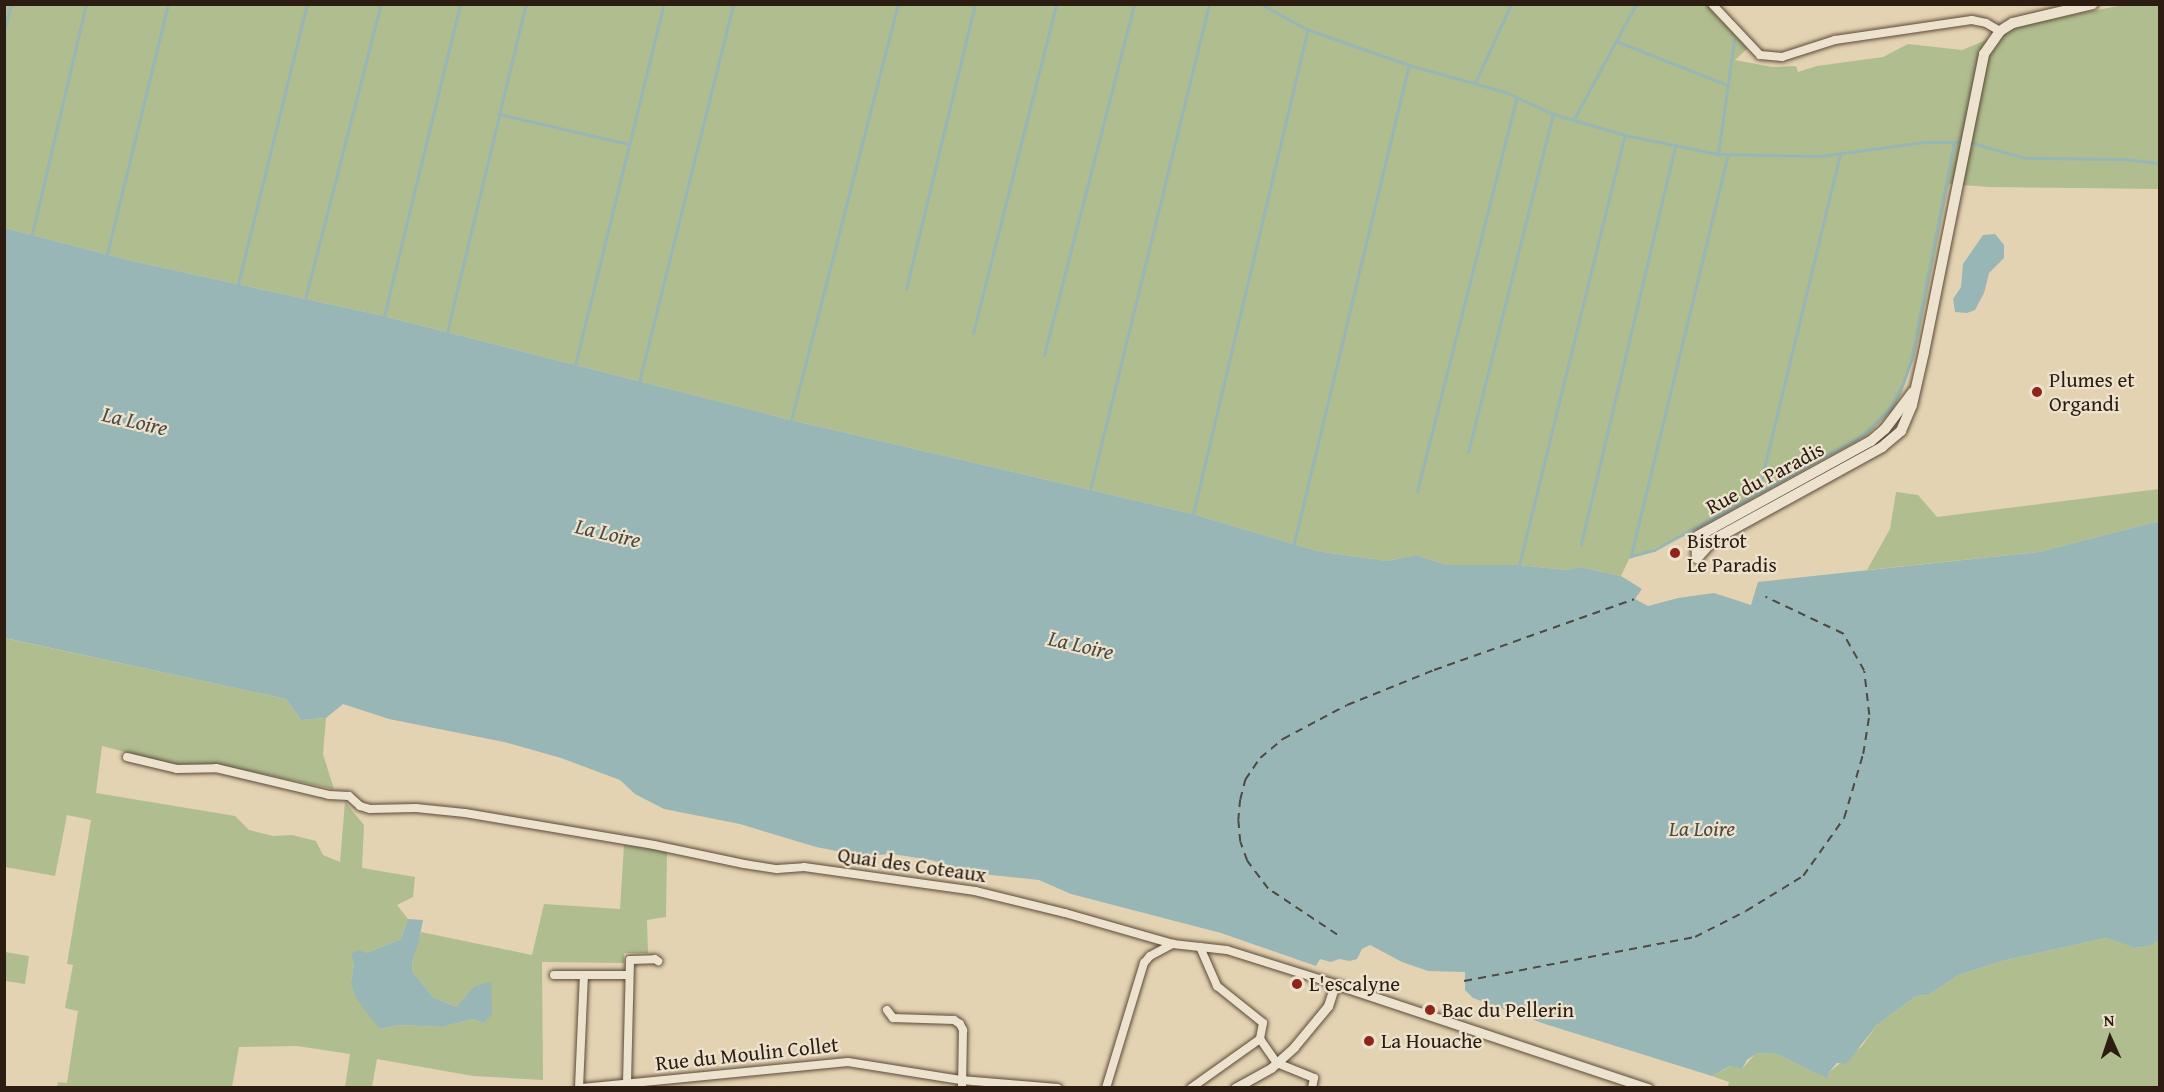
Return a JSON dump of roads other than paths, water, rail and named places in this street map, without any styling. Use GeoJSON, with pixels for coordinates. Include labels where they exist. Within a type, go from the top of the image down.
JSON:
{"type":"FeatureCollection","features":[{"type":"Feature","properties":{"kind":"main road"},"geometry":{"type":"LineString","coordinates":[[2000,31],[2025,18],[2093,4]]}},
{"type":"Feature","properties":{"kind":"main road","name":"Rue du Paradis"},"geometry":{"type":"LineString","coordinates":[[1913,392],[1885,429],[1871,441],[1698,536],[1696,541],[1698,558],[1708,544],[1721,535],[1892,441],[1905,425],[1913,392],[1927,334],[1980,69],[1984,54],[2000,31]]}},
{"type":"Feature","properties":{"kind":"street"},"geometry":{"type":"LineString","coordinates":[[1712,4],[1760,55],[1782,57],[1834,40],[1972,20],[1986,23],[2000,31]]}},
{"type":"Feature","properties":{"kind":"street","name":"Quai des Coteaux"},"geometry":{"type":"LineString","coordinates":[[127,757],[177,769],[216,768],[329,795],[349,796],[360,807],[370,809],[416,808],[465,813],[777,869],[804,867],[975,891],[1046,908],[1173,944],[1227,950],[1648,1088]]}},
{"type":"Feature","properties":{"kind":"street"},"geometry":{"type":"LineString","coordinates":[[1106,1088],[1144,963],[1150,956],[1173,944]]}},
{"type":"Feature","properties":{"kind":"street"},"geometry":{"type":"LineString","coordinates":[[1191,1088],[1260,1035],[1263,1023],[1255,1014],[1217,986],[1200,947]]}},
{"type":"Feature","properties":{"kind":"street"},"geometry":{"type":"LineString","coordinates":[[627,1083],[630,960],[655,958],[658,962]]}},
{"type":"Feature","properties":{"kind":"street"},"geometry":{"type":"LineString","coordinates":[[554,975],[629,975]]}},
{"type":"Feature","properties":{"kind":"street"},"geometry":{"type":"LineString","coordinates":[[581,1088],[584,975]]}},
{"type":"Feature","properties":{"kind":"street"},"geometry":{"type":"LineString","coordinates":[[1234,1088],[1278,1063],[1323,1012],[1335,984]]}},
{"type":"Feature","properties":{"kind":"street"},"geometry":{"type":"LineString","coordinates":[[887,1011],[893,1018],[954,1020],[960,1024],[963,1030],[961,1084]]}},
{"type":"Feature","properties":{"kind":"street"},"geometry":{"type":"LineString","coordinates":[[1260,1035],[1278,1063],[1314,1078],[1312,1088]]}},
{"type":"Feature","properties":{"kind":"street","name":"Rue du Moulin Collet"},"geometry":{"type":"LineString","coordinates":[[581,1088],[672,1080],[801,1064],[848,1062],[961,1084],[1058,1088]]}},
{"type":"Feature","properties":{"kind":"water","name":"La Loire"},"geometry":{"type":"Polygon","coordinates":[[[5,228],[132,261],[384,316],[791,420],[1193,514],[1317,551],[1387,561],[1416,555],[1447,565],[1519,565],[1567,570],[1580,567],[1621,576],[1642,589],[1635,599],[1648,606],[1678,598],[1714,593],[1751,605],[1758,582],[2039,552],[2159,521],[2159,940],[2150,946],[2135,948],[2106,938],[2002,961],[1959,975],[1928,995],[1916,996],[1877,1025],[1846,1064],[1837,1063],[1829,1072],[1828,1079],[1777,1054],[1757,1053],[1747,1060],[1742,1069],[1730,1066],[1712,1076],[1545,1024],[1473,998],[1465,990],[1465,972],[1428,971],[1402,962],[1370,945],[1362,949],[1357,959],[1350,961],[1339,959],[1331,962],[1320,959],[1316,966],[1221,933],[1071,894],[1039,880],[981,874],[931,860],[892,854],[863,856],[816,847],[740,824],[664,809],[635,794],[620,780],[561,758],[504,742],[389,719],[343,704],[326,718],[301,720],[286,699],[5,638],[5,228]]]}},
{"type":"Feature","properties":{"kind":"water"},"geometry":{"type":"Polygon","coordinates":[[[1995,234],[2004,245],[2004,258],[1989,273],[1984,293],[1975,310],[1967,313],[1955,312],[1953,299],[1961,287],[1963,264],[1983,235],[1995,234]]]}},
{"type":"Feature","properties":{"kind":"water"},"geometry":{"type":"Polygon","coordinates":[[[408,919],[423,920],[413,957],[412,971],[433,997],[456,1007],[474,986],[491,982],[492,1014],[484,1023],[472,1019],[442,1027],[399,1025],[380,1029],[356,998],[351,982],[354,964],[351,954],[359,950],[367,953],[401,939],[408,919]]]}},
{"type":"Feature","properties":{"kind":"waterway"},"geometry":{"type":"LineString","coordinates":[[4,31],[11,4]]}},
{"type":"Feature","properties":{"kind":"waterway"},"geometry":{"type":"LineString","coordinates":[[32,234],[86,4]]}},
{"type":"Feature","properties":{"kind":"waterway"},"geometry":{"type":"LineString","coordinates":[[107,254],[168,4]]}},
{"type":"Feature","properties":{"kind":"waterway"},"geometry":{"type":"LineString","coordinates":[[238,284],[307,4]]}},
{"type":"Feature","properties":{"kind":"waterway"},"geometry":{"type":"LineString","coordinates":[[305,299],[381,4]]}},
{"type":"Feature","properties":{"kind":"waterway"},"geometry":{"type":"LineString","coordinates":[[384,316],[460,4]]}},
{"type":"Feature","properties":{"kind":"waterway"},"geometry":{"type":"LineString","coordinates":[[447,332],[526,4]]}},
{"type":"Feature","properties":{"kind":"waterway"},"geometry":{"type":"LineString","coordinates":[[575,365],[664,4]]}},
{"type":"Feature","properties":{"kind":"waterway"},"geometry":{"type":"LineString","coordinates":[[639,382],[733,4]]}},
{"type":"Feature","properties":{"kind":"waterway"},"geometry":{"type":"LineString","coordinates":[[791,420],[898,4]]}},
{"type":"Feature","properties":{"kind":"waterway"},"geometry":{"type":"LineString","coordinates":[[906,289],[975,4]]}},
{"type":"Feature","properties":{"kind":"waterway"},"geometry":{"type":"LineString","coordinates":[[973,333],[1056,4]]}},
{"type":"Feature","properties":{"kind":"waterway"},"geometry":{"type":"LineString","coordinates":[[1044,355],[1134,4]]}},
{"type":"Feature","properties":{"kind":"waterway"},"geometry":{"type":"LineString","coordinates":[[1090,490],[1209,4]]}},
{"type":"Feature","properties":{"kind":"waterway"},"geometry":{"type":"LineString","coordinates":[[1261,4],[1306,29],[1409,65],[1505,92],[1553,114],[1625,135],[1718,154],[1819,156],[1925,142],[1963,142]]}},
{"type":"Feature","properties":{"kind":"waterway"},"geometry":{"type":"LineString","coordinates":[[1475,83],[1511,4]]}},
{"type":"Feature","properties":{"kind":"waterway"},"geometry":{"type":"LineString","coordinates":[[1574,119],[1636,4]]}},
{"type":"Feature","properties":{"kind":"waterway"},"geometry":{"type":"LineString","coordinates":[[1193,514],[1308,29]]}},
{"type":"Feature","properties":{"kind":"waterway"},"geometry":{"type":"LineString","coordinates":[[1718,154],[1734,40]]}},
{"type":"Feature","properties":{"kind":"waterway"},"geometry":{"type":"LineString","coordinates":[[1616,41],[1727,85]]}},
{"type":"Feature","properties":{"kind":"waterway"},"geometry":{"type":"LineString","coordinates":[[1294,543],[1409,65]]}},
{"type":"Feature","properties":{"kind":"waterway"},"geometry":{"type":"LineString","coordinates":[[1417,491],[1516,100]]}},
{"type":"Feature","properties":{"kind":"waterway"},"geometry":{"type":"LineString","coordinates":[[499,114],[629,144]]}},
{"type":"Feature","properties":{"kind":"waterway"},"geometry":{"type":"LineString","coordinates":[[1468,452],[1553,114]]}},
{"type":"Feature","properties":{"kind":"waterway"},"geometry":{"type":"LineString","coordinates":[[1519,565],[1625,135]]}},
{"type":"Feature","properties":{"kind":"waterway"},"geometry":{"type":"LineString","coordinates":[[1728,154],[1631,556],[1654,550],[1861,436],[1890,408],[1903,383],[1911,360],[1954,142]]}},
{"type":"Feature","properties":{"kind":"waterway"},"geometry":{"type":"LineString","coordinates":[[1969,142],[2025,158],[2126,159],[2160,163]]}},
{"type":"Feature","properties":{"kind":"waterway"},"geometry":{"type":"LineString","coordinates":[[1581,544],[1675,145]]}},
{"type":"Feature","properties":{"kind":"waterway"},"geometry":{"type":"LineString","coordinates":[[1758,493],[1840,154]]}},
{"type":"Feature","properties":{"kind":"place","name":"Plumes et Organdi"},"geometry":{"type":"Point","coordinates":[2037,392]}},
{"type":"Feature","properties":{"kind":"place","name":"Bistrot Le Paradis"},"geometry":{"type":"Point","coordinates":[1675,553]}},
{"type":"Feature","properties":{"kind":"place","name":"L'escalyne"},"geometry":{"type":"Point","coordinates":[1297,984]}},
{"type":"Feature","properties":{"kind":"place","name":"Bac du Pellerin"},"geometry":{"type":"Point","coordinates":[1430,1010]}},
{"type":"Feature","properties":{"kind":"place","name":"La Houache"},"geometry":{"type":"Point","coordinates":[1369,1041]}}]}
